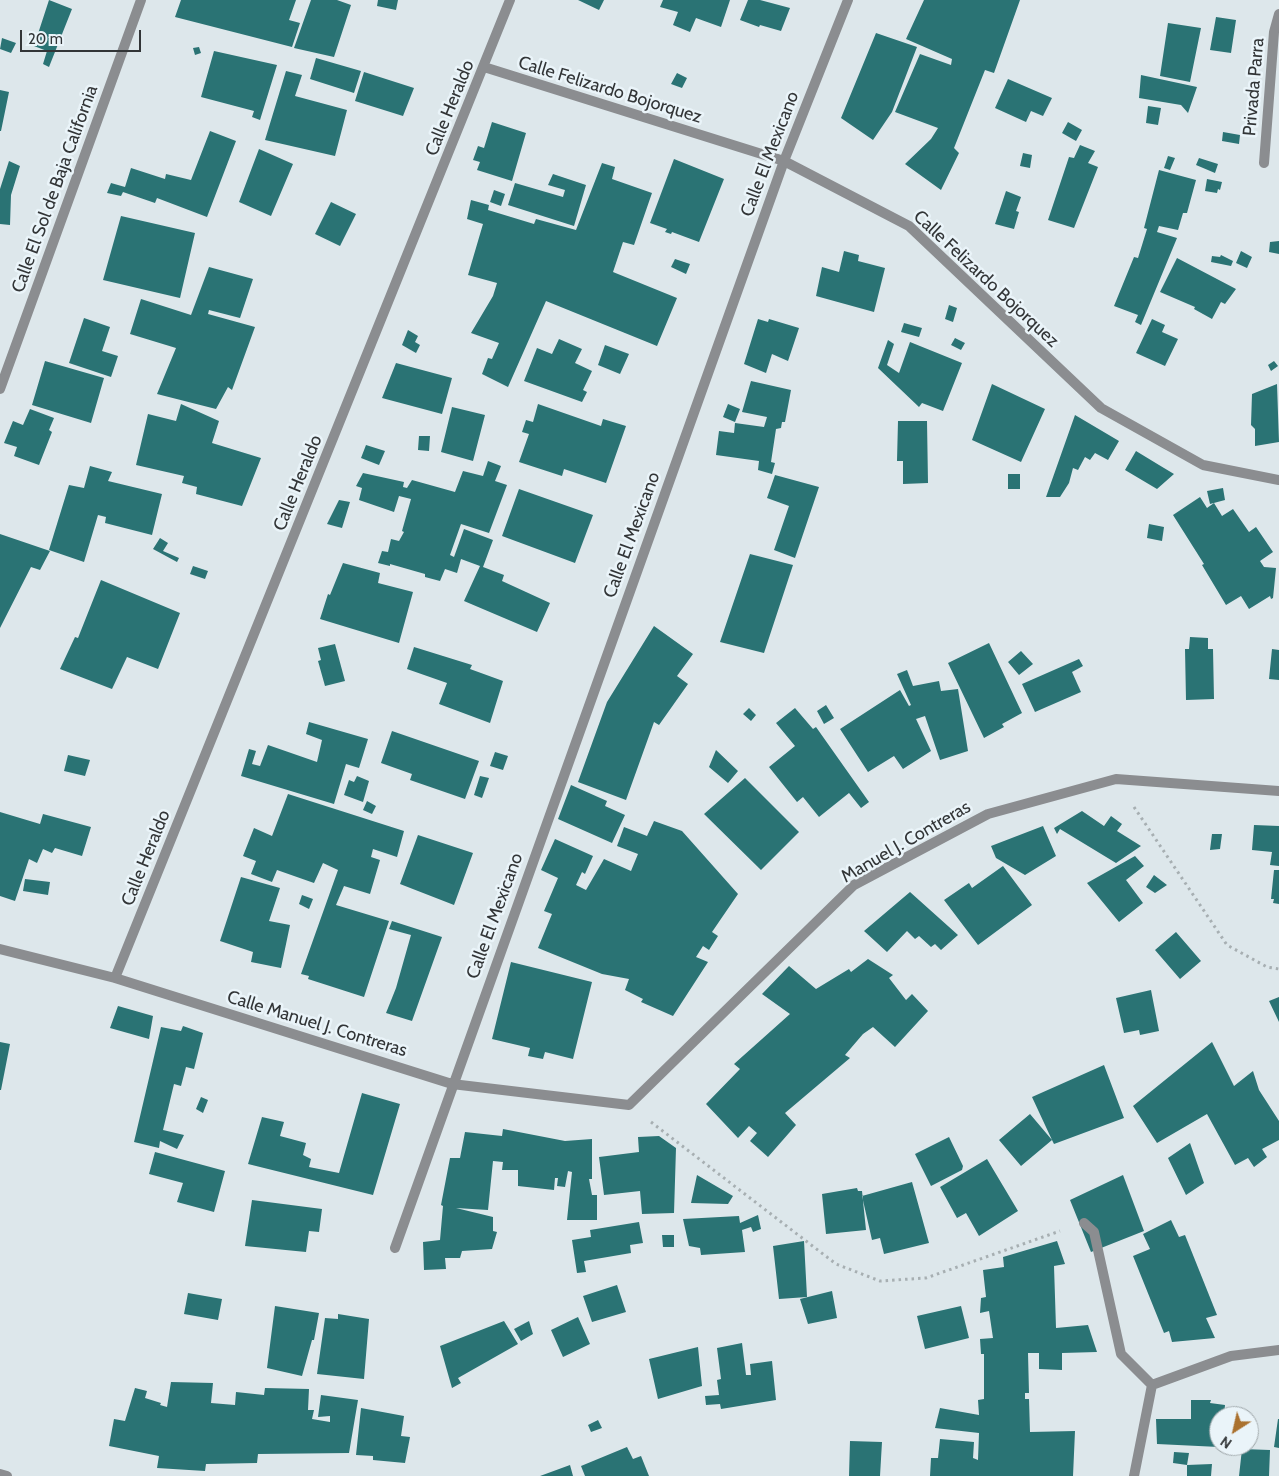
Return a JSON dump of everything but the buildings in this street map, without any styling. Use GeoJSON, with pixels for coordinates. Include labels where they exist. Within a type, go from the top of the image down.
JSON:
{"type":"FeatureCollection","features":[{"type":"Feature","properties":{"kind":"street","name":"Calle El Sol de Baja California"},"geometry":{"type":"LineString","coordinates":[[0,389],[141,0]]}},
{"type":"Feature","properties":{"kind":"street","name":"Calle Heraldo"},"geometry":{"type":"LineString","coordinates":[[115,978],[510,0]]}},
{"type":"Feature","properties":{"kind":"street","name":"Calle El Mexicano"},"geometry":{"type":"LineString","coordinates":[[395,1248],[452,1084],[784,161],[848,0]]}},
{"type":"Feature","properties":{"kind":"street","name":"Privada Parra"},"geometry":{"type":"LineString","coordinates":[[1264,163],[1274,32],[1279,14]]}},
{"type":"Feature","properties":{"kind":"street","name":"Calle Felizardo Bojorquez"},"geometry":{"type":"LineString","coordinates":[[484,67],[784,161],[908,226],[1101,408],[1203,465],[1279,480]]}},
{"type":"Feature","properties":{"kind":"street","name":"Manuel J. Contreras"},"geometry":{"type":"LineString","coordinates":[[629,1105],[854,885],[988,814],[1116,779],[1279,791]]}},
{"type":"Feature","properties":{"kind":"street","name":"Calle Manuel J. Contreras"},"geometry":{"type":"LineString","coordinates":[[0,949],[115,978],[452,1084],[629,1105]]}},
{"type":"Feature","properties":{"kind":"street"},"geometry":{"type":"LineString","coordinates":[[1084,1223],[1094,1232],[1121,1354],[1152,1385]]}},
{"type":"Feature","properties":{"kind":"street"},"geometry":{"type":"LineString","coordinates":[[1152,1385],[1231,1356],[1279,1350]]}},
{"type":"Feature","properties":{"kind":"street"},"geometry":{"type":"LineString","coordinates":[[1134,1476],[1152,1385]]}},
{"type":"Feature","properties":{"kind":"street"},"geometry":{"type":"LineString","coordinates":[[0,1474],[6,1476]]}},
{"type":"Feature","properties":{"kind":"path"},"geometry":{"type":"LineString","coordinates":[[1116,779],[1227,945],[1267,967],[1279,969]]}},
{"type":"Feature","properties":{"kind":"path"},"geometry":{"type":"LineString","coordinates":[[629,1105],[836,1264],[880,1281],[926,1278],[1084,1223]]}}]}
